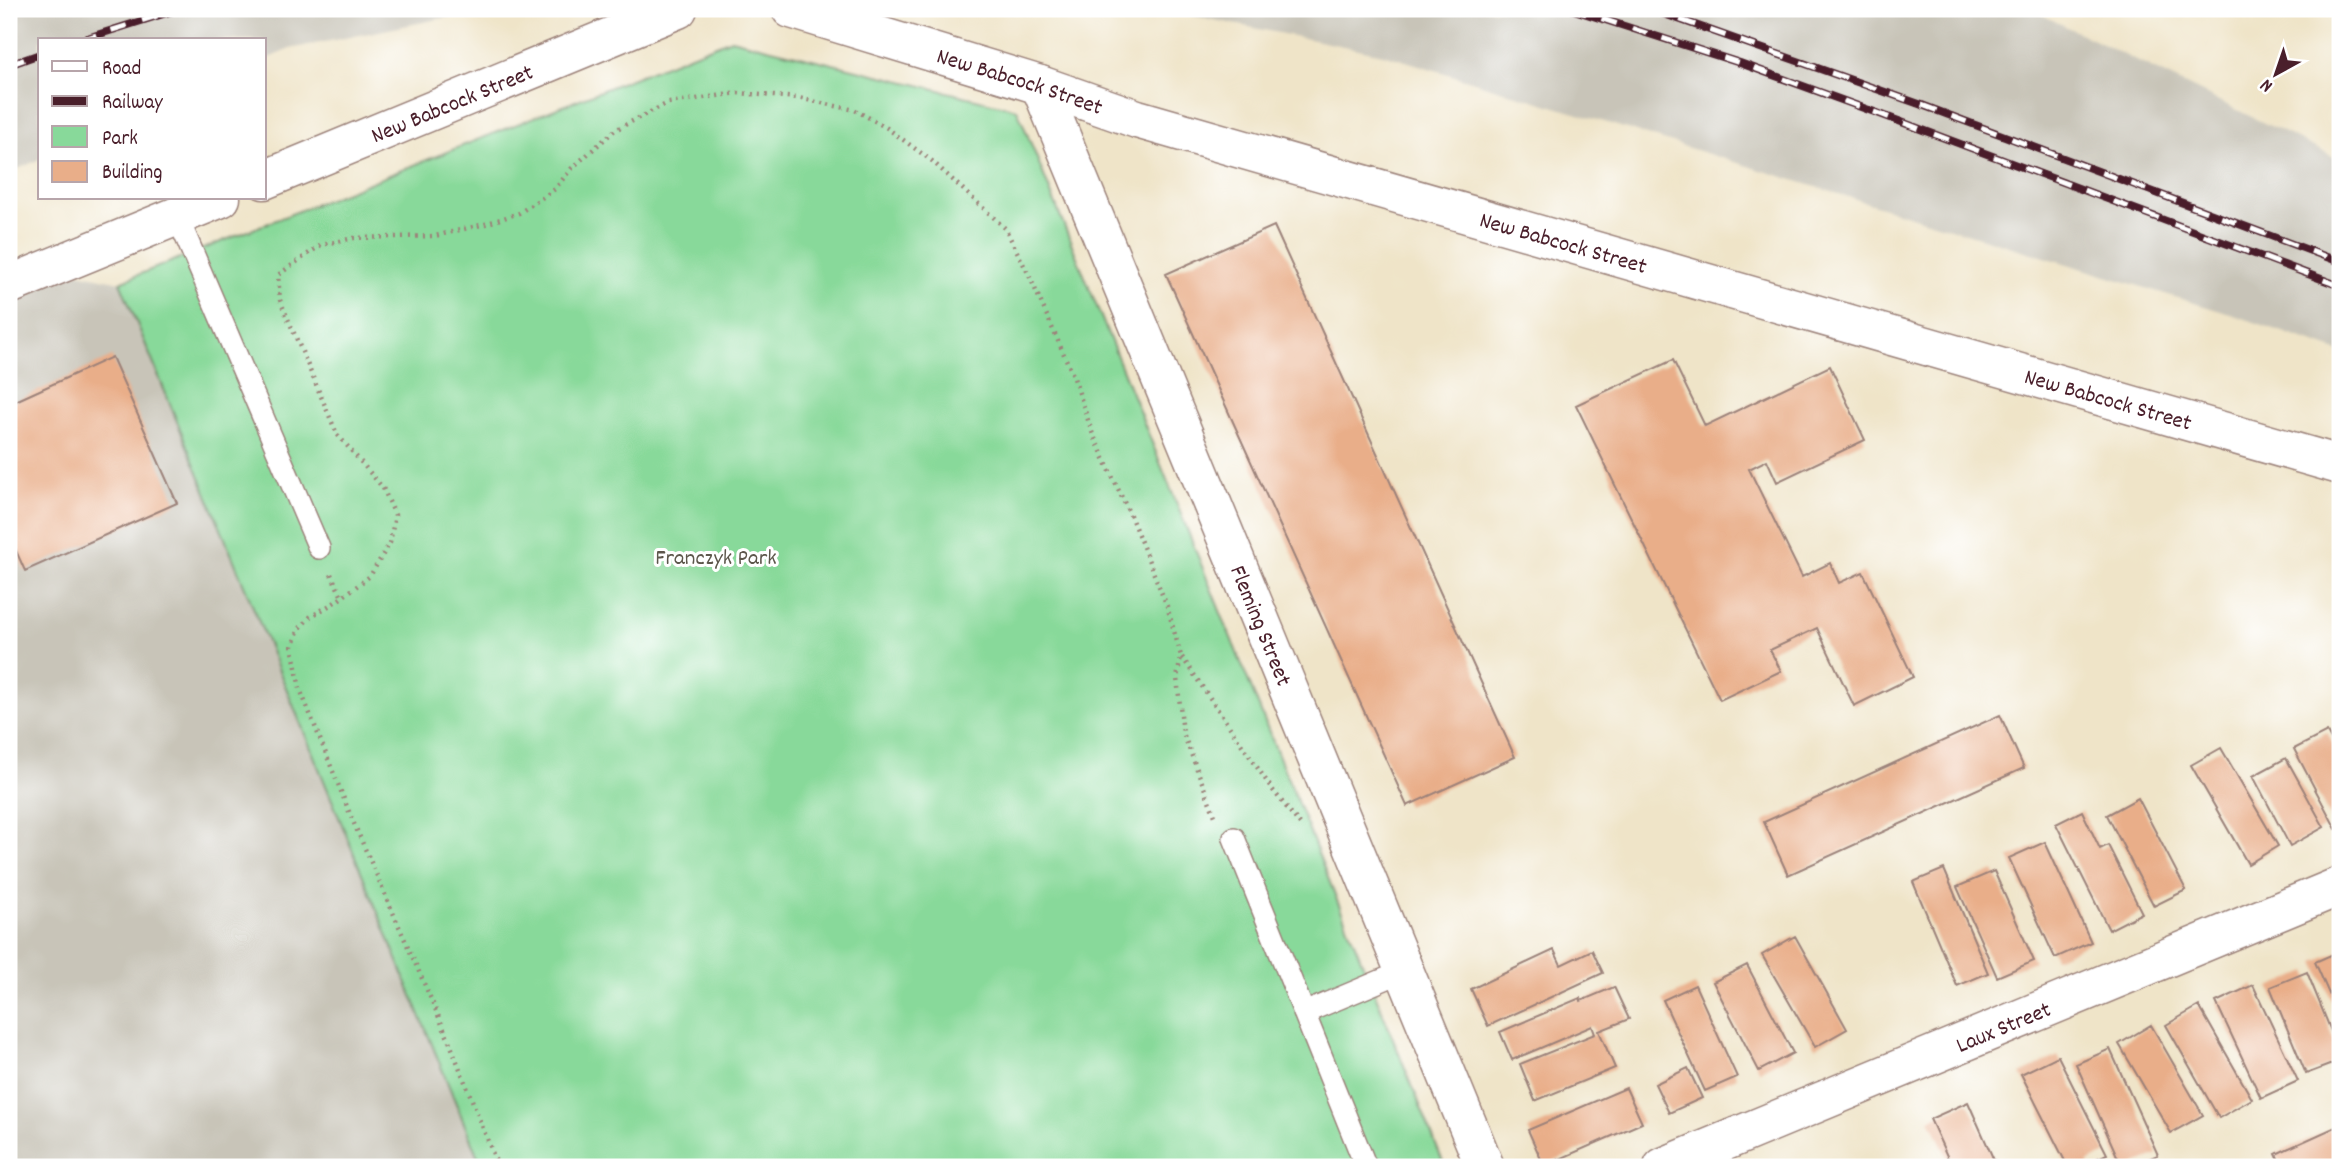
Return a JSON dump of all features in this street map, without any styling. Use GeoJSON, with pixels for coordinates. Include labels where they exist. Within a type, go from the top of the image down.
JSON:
{"type":"FeatureCollection","features":[{"type":"Feature","properties":{"kind":"street","name":"New Babcock Street"},"geometry":{"type":"LineString","coordinates":[[266,179],[678,9]]}},
{"type":"Feature","properties":{"kind":"street","name":"New Babcock Street"},"geometry":{"type":"LineString","coordinates":[[791,9],[1040,85],[1137,119],[2340,465]]}},
{"type":"Feature","properties":{"kind":"street","name":"Fleming Street"},"geometry":{"type":"LineString","coordinates":[[1040,85],[1485,1167]]}},
{"type":"Feature","properties":{"kind":"street"},"geometry":{"type":"LineString","coordinates":[[9,285],[216,200]]}},
{"type":"Feature","properties":{"kind":"street","name":"Laux Street"},"geometry":{"type":"LineString","coordinates":[[1663,1167],[2340,886]]}},
{"type":"Feature","properties":{"kind":"lane"},"geometry":{"type":"LineString","coordinates":[[177,216],[319,548]]}},
{"type":"Feature","properties":{"kind":"lane"},"geometry":{"type":"LineString","coordinates":[[1234,838],[1366,1167]]}},
{"type":"Feature","properties":{"kind":"lane"},"geometry":{"type":"LineString","coordinates":[[1304,1013],[1404,971]]}},
{"type":"Feature","properties":{"kind":"path"},"geometry":{"type":"LineString","coordinates":[[498,1167],[448,1038],[352,819],[300,689],[292,646],[299,629],[310,617],[370,576],[390,543],[395,514],[383,488],[337,435],[280,300],[278,275],[321,245],[354,238],[435,236],[519,214],[555,188],[571,169],[615,130],[668,103],[738,93],[798,98],[855,110],[887,128],[932,160],[1005,228],[1073,375],[1092,432],[1167,606],[1181,656],[1272,789],[1308,834]]}},
{"type":"Feature","properties":{"kind":"path"},"geometry":{"type":"LineString","coordinates":[[1181,656],[1178,678],[1183,733],[1216,820],[1234,838]]}},
{"type":"Feature","properties":{"kind":"shaded area"},"geometry":{"type":"Polygon","coordinates":[[[9,9],[488,9],[290,49],[266,59],[266,38],[38,38],[38,160],[9,173],[9,9]]]}},
{"type":"Feature","properties":{"kind":"shaded area"},"geometry":{"type":"Polygon","coordinates":[[[1159,9],[2030,9],[2340,160],[2340,352],[2240,317],[1383,54],[1159,9]]]}},
{"type":"Feature","properties":{"kind":"shaded area"},"geometry":{"type":"Polygon","coordinates":[[[9,258],[120,282],[482,1167],[9,1167],[9,258]]]}},
{"type":"Feature","properties":{"kind":"green space","name":"Franczyk Park"},"geometry":{"type":"Polygon","coordinates":[[[731,39],[1017,109],[1445,1167],[482,1167],[120,282],[731,39]]]}},
{"type":"Feature","properties":{"kind":"building"},"geometry":{"type":"Polygon","coordinates":[[[1274,226],[1515,757],[1407,806],[1166,274],[1274,226]]]}},
{"type":"Feature","properties":{"kind":"building"},"geometry":{"type":"Polygon","coordinates":[[[112,357],[177,503],[25,571],[9,535],[9,404],[112,357]]]}},
{"type":"Feature","properties":{"kind":"building"},"geometry":{"type":"Polygon","coordinates":[[[1673,360],[1705,426],[1830,366],[1865,440],[1777,482],[1767,460],[1749,469],[1802,577],[1830,563],[1839,583],[1863,572],[1913,677],[1854,706],[1817,628],[1770,650],[1781,671],[1720,700],[1576,405],[1673,360]]]}},
{"type":"Feature","properties":{"kind":"building"},"geometry":{"type":"Polygon","coordinates":[[[2000,715],[2024,768],[1788,875],[1764,822],[2000,715]]]}},
{"type":"Feature","properties":{"kind":"building"},"geometry":{"type":"Polygon","coordinates":[[[2327,732],[2340,757],[2340,827],[2336,829],[2294,749],[2327,732]]]}},
{"type":"Feature","properties":{"kind":"building"},"geometry":{"type":"Polygon","coordinates":[[[2221,748],[2278,846],[2248,864],[2191,765],[2221,748]]]}},
{"type":"Feature","properties":{"kind":"building"},"geometry":{"type":"Polygon","coordinates":[[[2286,758],[2324,827],[2290,846],[2253,776],[2286,758]]]}},
{"type":"Feature","properties":{"kind":"building"},"geometry":{"type":"Polygon","coordinates":[[[2138,798],[2186,890],[2154,906],[2107,815],[2138,798]]]}},
{"type":"Feature","properties":{"kind":"building"},"geometry":{"type":"Polygon","coordinates":[[[2082,811],[2100,849],[2108,845],[2142,913],[2109,930],[2056,824],[2082,811]]]}},
{"type":"Feature","properties":{"kind":"building"},"geometry":{"type":"Polygon","coordinates":[[[2045,842],[2091,942],[2055,958],[2009,858],[2045,842]]]}},
{"type":"Feature","properties":{"kind":"building"},"geometry":{"type":"Polygon","coordinates":[[[1944,869],[1988,973],[1957,986],[1913,882],[1944,869]]]}},
{"type":"Feature","properties":{"kind":"building"},"geometry":{"type":"Polygon","coordinates":[[[1994,871],[2034,961],[1997,977],[1957,887],[1994,871]]]}},
{"type":"Feature","properties":{"kind":"building"},"geometry":{"type":"Polygon","coordinates":[[[1795,936],[1847,1029],[1815,1047],[1762,955],[1795,936]]]}},
{"type":"Feature","properties":{"kind":"building"},"geometry":{"type":"Polygon","coordinates":[[[1554,950],[1561,965],[1592,950],[1603,973],[1488,1026],[1471,989],[1554,950]]]}},
{"type":"Feature","properties":{"kind":"building"},"geometry":{"type":"Polygon","coordinates":[[[2340,951],[2340,1019],[2315,962],[2340,951]]]}},
{"type":"Feature","properties":{"kind":"building"},"geometry":{"type":"Polygon","coordinates":[[[1747,965],[1793,1053],[1759,1071],[1713,982],[1747,965]]]}},
{"type":"Feature","properties":{"kind":"building"},"geometry":{"type":"Polygon","coordinates":[[[2307,972],[2340,1053],[2340,1061],[2306,1074],[2270,987],[2307,972]]]}},
{"type":"Feature","properties":{"kind":"building"},"geometry":{"type":"Polygon","coordinates":[[[1695,985],[1737,1077],[1705,1091],[1663,1000],[1695,985]]]}},
{"type":"Feature","properties":{"kind":"building"},"geometry":{"type":"Polygon","coordinates":[[[2253,985],[2298,1081],[2261,1098],[2216,1002],[2253,985]]]}},
{"type":"Feature","properties":{"kind":"building"},"geometry":{"type":"Polygon","coordinates":[[[1614,987],[1629,1019],[1599,1031],[1615,1068],[1535,1101],[1520,1064],[1595,1034],[1592,1026],[1512,1060],[1500,1032],[1580,998],[1581,1001],[1614,987]]]}},
{"type":"Feature","properties":{"kind":"building"},"geometry":{"type":"Polygon","coordinates":[[[2199,1006],[2252,1099],[2219,1118],[2166,1025],[2199,1006]]]}},
{"type":"Feature","properties":{"kind":"building"},"geometry":{"type":"Polygon","coordinates":[[[2151,1025],[2203,1115],[2171,1133],[2119,1044],[2151,1025]]]}},
{"type":"Feature","properties":{"kind":"building"},"geometry":{"type":"Polygon","coordinates":[[[2110,1049],[2158,1155],[2129,1167],[2122,1167],[2076,1064],[2110,1049]]]}},
{"type":"Feature","properties":{"kind":"building"},"geometry":{"type":"Polygon","coordinates":[[[2058,1056],[2107,1154],[2087,1163],[2089,1167],[2068,1167],[2021,1074],[2058,1056]]]}},
{"type":"Feature","properties":{"kind":"building"},"geometry":{"type":"Polygon","coordinates":[[[1688,1068],[1702,1098],[1669,1113],[1655,1084],[1688,1068]]]}},
{"type":"Feature","properties":{"kind":"building"},"geometry":{"type":"Polygon","coordinates":[[[1626,1088],[1642,1123],[1544,1166],[1528,1130],[1626,1088]]]}},
{"type":"Feature","properties":{"kind":"building"},"geometry":{"type":"Polygon","coordinates":[[[1968,1102],[1997,1167],[1952,1167],[1930,1119],[1968,1102]]]}},
{"type":"Feature","properties":{"kind":"building"},"geometry":{"type":"Polygon","coordinates":[[[2340,1125],[2340,1167],[2282,1167],[2276,1154],[2340,1125]]]}},
{"type":"Feature","properties":{"kind":"railway"},"geometry":{"type":"LineString","coordinates":[[87,38],[179,9]]}},
{"type":"Feature","properties":{"kind":"railway"},"geometry":{"type":"LineString","coordinates":[[1571,9],[1740,63],[2340,286]]}},
{"type":"Feature","properties":{"kind":"railway"},"geometry":{"type":"LineString","coordinates":[[1650,9],[1922,105],[2340,262]]}},
{"type":"Feature","properties":{"kind":"railway"},"geometry":{"type":"LineString","coordinates":[[9,65],[38,55]]}}]}
